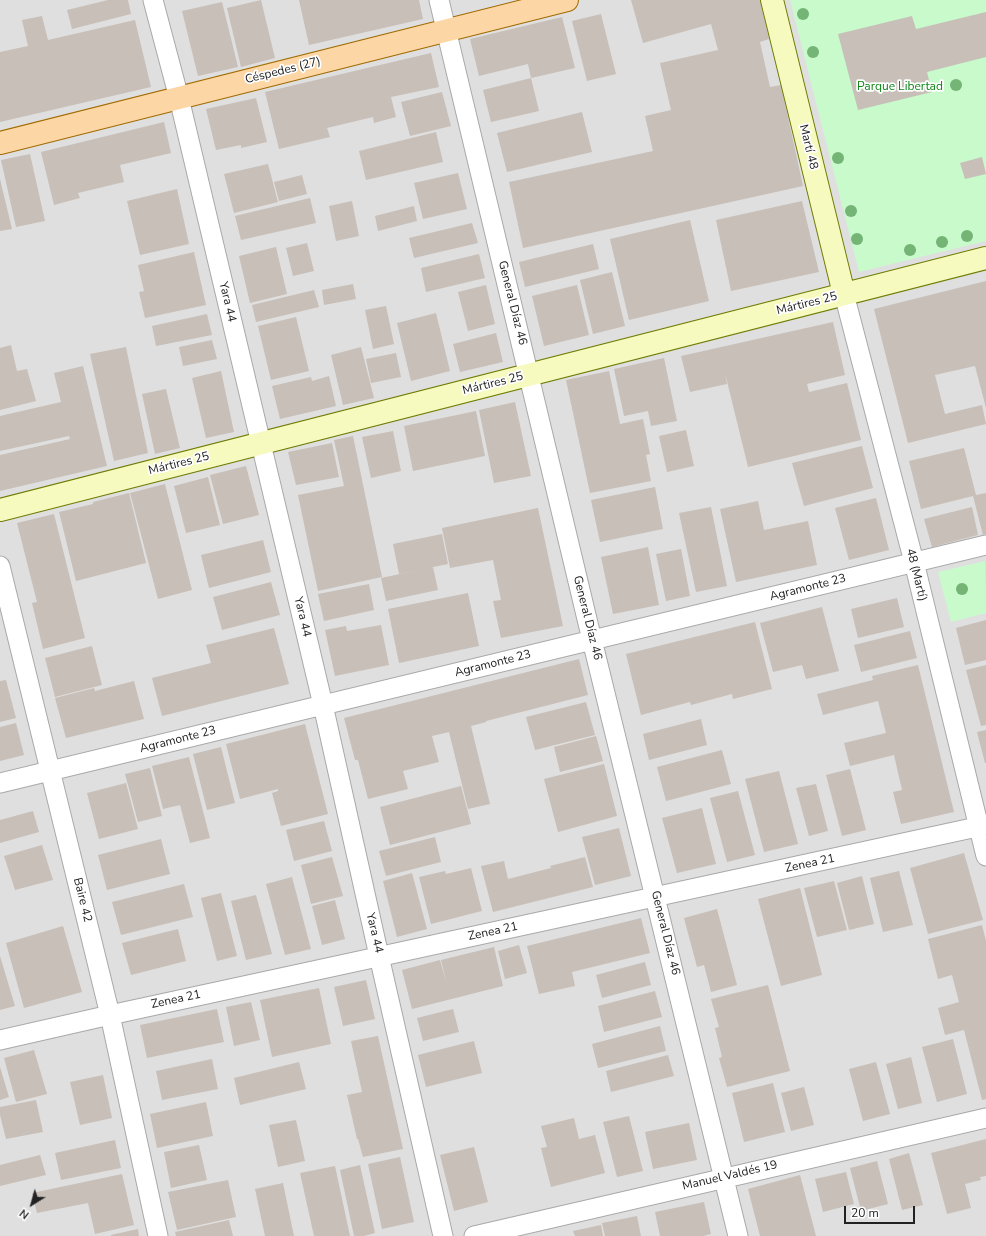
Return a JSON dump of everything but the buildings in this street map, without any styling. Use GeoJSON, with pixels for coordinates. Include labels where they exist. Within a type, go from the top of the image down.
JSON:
{"type":"FeatureCollection","features":[{"type":"Feature","properties":{"kind":"main road","name":"Céspedes (27)"},"geometry":{"type":"LineString","coordinates":[[0,143],[567,0]]}},
{"type":"Feature","properties":{"kind":"street","name":"Yara 44"},"geometry":{"type":"LineString","coordinates":[[153,0],[179,98],[323,705],[443,1236]]}},
{"type":"Feature","properties":{"kind":"street","name":"General Díaz 46"},"geometry":{"type":"LineString","coordinates":[[439,0],[592,640],[738,1236]]}},
{"type":"Feature","properties":{"kind":"street","name":"Martí 48"},"geometry":{"type":"LineString","coordinates":[[772,0],[844,294]]}},
{"type":"Feature","properties":{"kind":"street","name":"Mártires 25"},"geometry":{"type":"LineString","coordinates":[[0,510],[986,258]]}},
{"type":"Feature","properties":{"kind":"street","name":"48 (Martí)"},"geometry":{"type":"LineString","coordinates":[[844,294],[982,826],[986,856]]}},
{"type":"Feature","properties":{"kind":"street","name":"Agramonte 23"},"geometry":{"type":"LineString","coordinates":[[0,783],[986,545]]}},
{"type":"Feature","properties":{"kind":"street","name":"Baire 42"},"geometry":{"type":"LineString","coordinates":[[0,566],[110,1015],[158,1236]]}},
{"type":"Feature","properties":{"kind":"street","name":"Zenea 21"},"geometry":{"type":"LineString","coordinates":[[0,1040],[379,956],[656,898],[982,826]]}},
{"type":"Feature","properties":{"kind":"street","name":"Manuel Valdés 19"},"geometry":{"type":"LineString","coordinates":[[474,1236],[724,1177],[986,1118]]}},
{"type":"Feature","properties":{"kind":"shaded area"},"geometry":{"type":"Polygon","coordinates":[[[0,0],[986,0],[986,1236],[0,1236],[0,0]]]}},
{"type":"Feature","properties":{"kind":"green space","name":"Parque Libertad"},"geometry":{"type":"Polygon","coordinates":[[[790,0],[986,0],[986,241],[859,272],[790,0]]]}},
{"type":"Feature","properties":{"kind":"green space"},"geometry":{"type":"Polygon","coordinates":[[[985,561],[986,613],[951,622],[938,572],[985,561]]]}}]}
